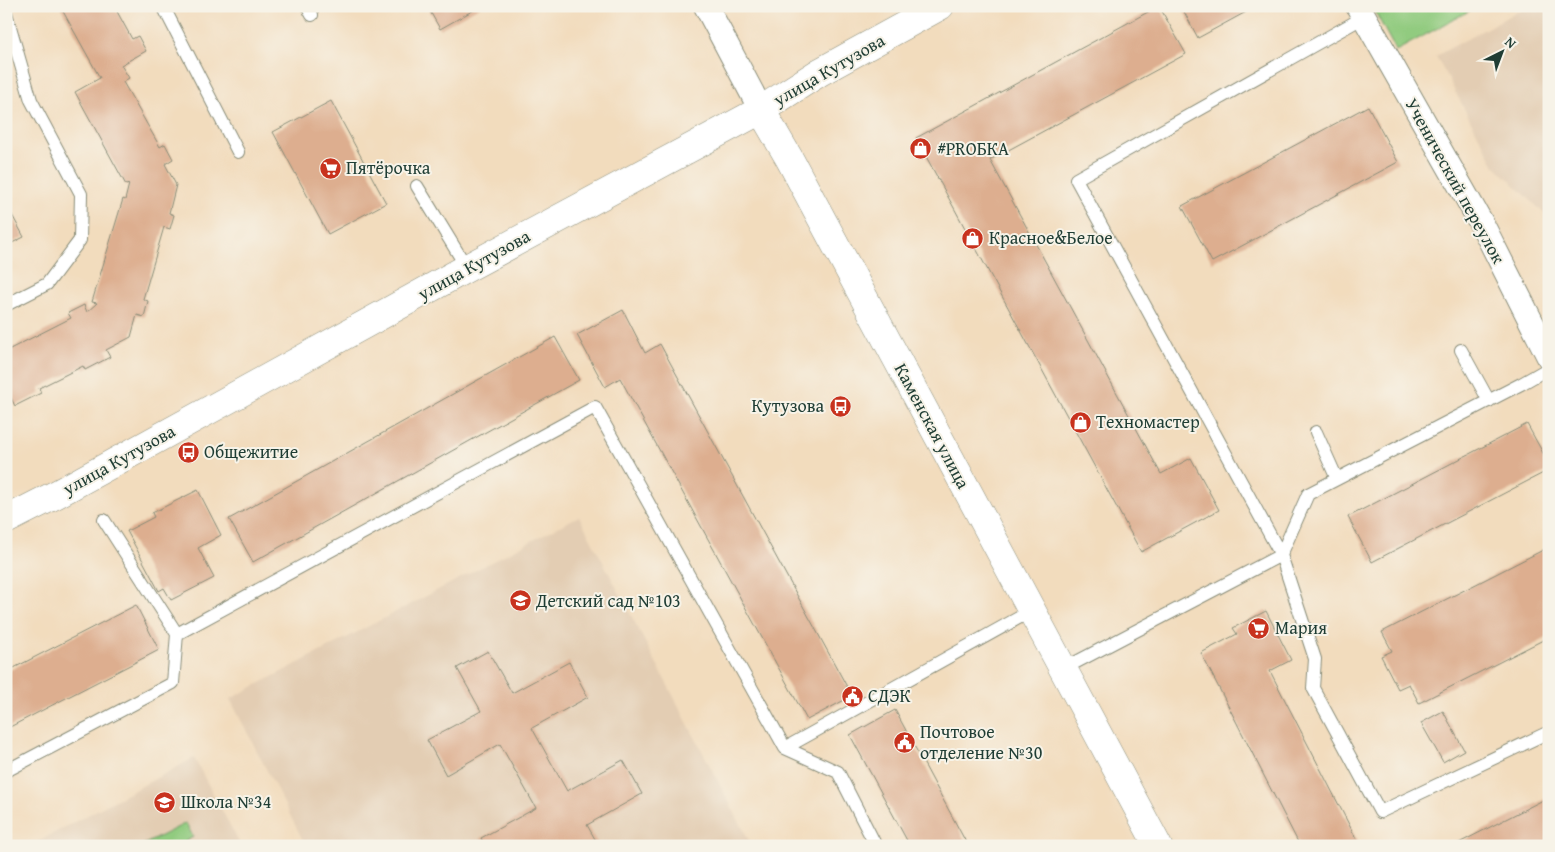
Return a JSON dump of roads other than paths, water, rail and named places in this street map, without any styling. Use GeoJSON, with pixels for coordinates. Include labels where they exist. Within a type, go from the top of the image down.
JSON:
{"type":"FeatureCollection","features":[{"type":"Feature","properties":{"kind":"street","name":"Каменская улица"},"geometry":{"type":"LineString","coordinates":[[706,6],[1158,846]]}},
{"type":"Feature","properties":{"kind":"street","name":"улица Кутузова"},"geometry":{"type":"LineString","coordinates":[[6,520],[146,446],[466,268],[761,110],[820,72],[940,6]]}},
{"type":"Feature","properties":{"kind":"street","name":"Ученический переулок"},"geometry":{"type":"LineString","coordinates":[[1361,12],[1482,226],[1549,357]]}},
{"type":"Feature","properties":{"kind":"lane"},"geometry":{"type":"LineString","coordinates":[[163,6],[238,152]]}},
{"type":"Feature","properties":{"kind":"lane"},"geometry":{"type":"LineString","coordinates":[[1361,12],[1076,179],[1281,555],[1315,659],[1313,688],[1380,812],[1549,732]]}},
{"type":"Feature","properties":{"kind":"lane"},"geometry":{"type":"LineString","coordinates":[[6,13],[31,100],[81,194],[80,240],[47,284],[6,306]]}},
{"type":"Feature","properties":{"kind":"lane"},"geometry":{"type":"LineString","coordinates":[[417,186],[466,268]]}},
{"type":"Feature","properties":{"kind":"lane"},"geometry":{"type":"LineString","coordinates":[[1461,350],[1489,401]]}},
{"type":"Feature","properties":{"kind":"lane"},"geometry":{"type":"LineString","coordinates":[[1062,669],[1281,555],[1308,494],[1549,368]]}},
{"type":"Feature","properties":{"kind":"lane"},"geometry":{"type":"LineString","coordinates":[[177,634],[595,407],[785,748],[838,772],[876,846]]}},
{"type":"Feature","properties":{"kind":"lane"},"geometry":{"type":"LineString","coordinates":[[1316,432],[1337,479]]}},
{"type":"Feature","properties":{"kind":"lane"},"geometry":{"type":"LineString","coordinates":[[6,771],[173,683],[177,634],[104,520]]}},
{"type":"Feature","properties":{"kind":"lane"},"geometry":{"type":"LineString","coordinates":[[785,748],[1031,611]]}},
{"type":"Feature","properties":{"kind":"place","name":"#PROБКА"},"geometry":{"type":"Point","coordinates":[921,149]}},
{"type":"Feature","properties":{"kind":"place","name":"Пятёрочка"},"geometry":{"type":"Point","coordinates":[330,168]}},
{"type":"Feature","properties":{"kind":"place","name":"Красное&Белое"},"geometry":{"type":"Point","coordinates":[973,238]}},
{"type":"Feature","properties":{"kind":"place","name":"Кутузова"},"geometry":{"type":"Point","coordinates":[840,406]}},
{"type":"Feature","properties":{"kind":"place","name":"Техномастер"},"geometry":{"type":"Point","coordinates":[1080,422]}},
{"type":"Feature","properties":{"kind":"place","name":"Общежитие"},"geometry":{"type":"Point","coordinates":[188,452]}},
{"type":"Feature","properties":{"kind":"place","name":"Детский сад №103"},"geometry":{"type":"Point","coordinates":[520,601]}},
{"type":"Feature","properties":{"kind":"place","name":"Мария"},"geometry":{"type":"Point","coordinates":[1259,628]}},
{"type":"Feature","properties":{"kind":"place","name":"СДЭК"},"geometry":{"type":"Point","coordinates":[852,696]}},
{"type":"Feature","properties":{"kind":"place","name":"Почтовое отделение №30"},"geometry":{"type":"Point","coordinates":[904,742]}},
{"type":"Feature","properties":{"kind":"place","name":"Школа №34"},"geometry":{"type":"Point","coordinates":[165,802]}}]}
